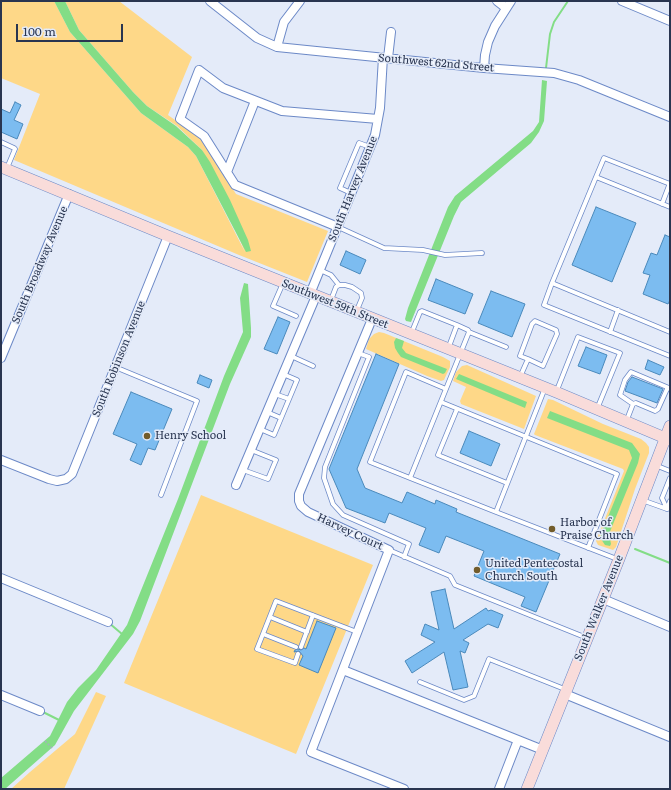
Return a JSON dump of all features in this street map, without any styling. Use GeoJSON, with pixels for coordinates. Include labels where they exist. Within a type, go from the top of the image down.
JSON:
{"type":"FeatureCollection","features":[{"type":"Feature","properties":{"kind":"main road","name":"Southwest 59th Street"},"geometry":{"type":"LineString","coordinates":[[4,168],[283,283],[556,392],[667,439]]}},
{"type":"Feature","properties":{"kind":"main road","name":"South Walker Avenue"},"geometry":{"type":"LineString","coordinates":[[527,789],[619,559],[654,465],[667,439],[670,426]]}},
{"type":"Feature","properties":{"kind":"street","name":"Southwest 62nd Street"},"geometry":{"type":"LineString","coordinates":[[210,1],[257,38],[277,47],[484,68],[541,72],[566,76],[670,117]]}},
{"type":"Feature","properties":{"kind":"street"},"geometry":{"type":"LineString","coordinates":[[277,47],[284,22],[300,1]]}},
{"type":"Feature","properties":{"kind":"street"},"geometry":{"type":"LineString","coordinates":[[484,68],[488,42],[495,26],[509,4],[497,1]]}},
{"type":"Feature","properties":{"kind":"street"},"geometry":{"type":"LineString","coordinates":[[622,1],[670,21]]}},
{"type":"Feature","properties":{"kind":"street","name":"South Harvey Avenue"},"geometry":{"type":"LineString","coordinates":[[236,485],[291,356],[313,295],[320,270],[375,135],[385,58],[391,32]]}},
{"type":"Feature","properties":{"kind":"street"},"geometry":{"type":"LineString","coordinates":[[338,227],[235,185],[204,136],[180,119],[199,70],[223,88],[282,111],[378,119]]}},
{"type":"Feature","properties":{"kind":"street"},"geometry":{"type":"LineString","coordinates":[[227,172],[256,101]]}},
{"type":"Feature","properties":{"kind":"street","name":"South Broadway Avenue"},"geometry":{"type":"LineString","coordinates":[[1,358],[69,194]]}},
{"type":"Feature","properties":{"kind":"street","name":"South Robinson Avenue"},"geometry":{"type":"LineString","coordinates":[[1,460],[57,481],[66,479],[72,474],[168,236]]}},
{"type":"Feature","properties":{"kind":"street","name":"Harvey Court"},"geometry":{"type":"LineString","coordinates":[[372,319],[299,494],[299,500],[301,506],[308,512],[389,550],[311,752],[404,789]]}},
{"type":"Feature","properties":{"kind":"street"},"geometry":{"type":"LineString","coordinates":[[1,578],[108,622]]}},
{"type":"Feature","properties":{"kind":"street"},"geometry":{"type":"LineString","coordinates":[[603,599],[670,627]]}},
{"type":"Feature","properties":{"kind":"street"},"geometry":{"type":"LineString","coordinates":[[343,670],[542,750]]}},
{"type":"Feature","properties":{"kind":"street"},"geometry":{"type":"LineString","coordinates":[[566,692],[670,736]]}},
{"type":"Feature","properties":{"kind":"street"},"geometry":{"type":"LineString","coordinates":[[1,695],[40,711]]}},
{"type":"Feature","properties":{"kind":"street"},"geometry":{"type":"LineString","coordinates":[[499,789],[518,740]]}},
{"type":"Feature","properties":{"kind":"lane"},"geometry":{"type":"LineString","coordinates":[[1,142],[14,148],[4,168]]}},
{"type":"Feature","properties":{"kind":"lane"},"geometry":{"type":"LineString","coordinates":[[351,194],[340,188],[359,143],[370,147]]}},
{"type":"Feature","properties":{"kind":"lane"},"geometry":{"type":"LineString","coordinates":[[662,204],[670,183],[604,158],[544,305],[670,356]]}},
{"type":"Feature","properties":{"kind":"lane"},"geometry":{"type":"LineString","coordinates":[[596,177],[670,207]]}},
{"type":"Feature","properties":{"kind":"lane"},"geometry":{"type":"LineString","coordinates":[[338,227],[384,248],[423,250],[445,255],[482,253]]}},
{"type":"Feature","properties":{"kind":"lane"},"geometry":{"type":"LineString","coordinates":[[320,270],[331,275],[339,285]]}},
{"type":"Feature","properties":{"kind":"lane"},"geometry":{"type":"LineString","coordinates":[[283,283],[273,306],[296,316]]}},
{"type":"Feature","properties":{"kind":"lane"},"geometry":{"type":"LineString","coordinates":[[552,283],[670,332]]}},
{"type":"Feature","properties":{"kind":"lane"},"geometry":{"type":"LineString","coordinates":[[330,302],[336,288],[339,285]]}},
{"type":"Feature","properties":{"kind":"lane"},"geometry":{"type":"LineString","coordinates":[[339,285],[352,287],[361,293],[362,298],[356,312]]}},
{"type":"Feature","properties":{"kind":"lane"},"geometry":{"type":"LineString","coordinates":[[610,332],[618,310]]}},
{"type":"Feature","properties":{"kind":"lane"},"geometry":{"type":"LineString","coordinates":[[411,334],[420,312],[422,311],[506,347]]}},
{"type":"Feature","properties":{"kind":"lane"},"geometry":{"type":"LineString","coordinates":[[535,321],[556,330],[557,334],[543,366],[528,360],[520,356],[532,324],[535,321]]}},
{"type":"Feature","properties":{"kind":"lane"},"geometry":{"type":"LineString","coordinates":[[448,349],[457,325]]}},
{"type":"Feature","properties":{"kind":"lane"},"geometry":{"type":"LineString","coordinates":[[410,478],[469,332]]}},
{"type":"Feature","properties":{"kind":"lane"},"geometry":{"type":"LineString","coordinates":[[556,392],[578,337],[620,353],[597,410]]}},
{"type":"Feature","properties":{"kind":"lane"},"geometry":{"type":"LineString","coordinates":[[358,352],[369,357],[325,467],[324,478],[333,504],[342,515],[410,544],[404,557]]}},
{"type":"Feature","properties":{"kind":"lane"},"geometry":{"type":"LineString","coordinates":[[291,356],[313,366]]}},
{"type":"Feature","properties":{"kind":"lane"},"geometry":{"type":"LineString","coordinates":[[520,378],[528,360]]}},
{"type":"Feature","properties":{"kind":"lane"},"geometry":{"type":"LineString","coordinates":[[115,367],[197,401],[161,495]]}},
{"type":"Feature","properties":{"kind":"lane"},"geometry":{"type":"LineString","coordinates":[[446,389],[406,372],[370,462],[619,559]]}},
{"type":"Feature","properties":{"kind":"lane"},"geometry":{"type":"LineString","coordinates":[[631,372],[670,388],[667,389],[658,409],[655,411],[636,403],[633,404],[620,395],[625,380],[631,372]]}},
{"type":"Feature","properties":{"kind":"lane"},"geometry":{"type":"LineString","coordinates":[[260,429],[274,435],[297,380],[283,374]]}},
{"type":"Feature","properties":{"kind":"lane"},"geometry":{"type":"LineString","coordinates":[[496,512],[545,388]]}},
{"type":"Feature","properties":{"kind":"lane"},"geometry":{"type":"LineString","coordinates":[[275,394],[289,399]]}},
{"type":"Feature","properties":{"kind":"lane"},"geometry":{"type":"LineString","coordinates":[[441,402],[617,474],[588,548]]}},
{"type":"Feature","properties":{"kind":"lane"},"geometry":{"type":"LineString","coordinates":[[626,422],[633,404]]}},
{"type":"Feature","properties":{"kind":"lane"},"geometry":{"type":"LineString","coordinates":[[457,409],[438,455],[507,483]]}},
{"type":"Feature","properties":{"kind":"lane"},"geometry":{"type":"LineString","coordinates":[[267,412],[281,418]]}},
{"type":"Feature","properties":{"kind":"lane"},"geometry":{"type":"LineString","coordinates":[[243,470],[268,479],[276,460],[251,450]]}},
{"type":"Feature","properties":{"kind":"lane"},"geometry":{"type":"LineString","coordinates":[[654,465],[670,471]]}},
{"type":"Feature","properties":{"kind":"lane"},"geometry":{"type":"LineString","coordinates":[[668,509],[662,498],[670,478]]}},
{"type":"Feature","properties":{"kind":"lane"},"geometry":{"type":"LineString","coordinates":[[641,500],[668,509]]}},
{"type":"Feature","properties":{"kind":"lane"},"geometry":{"type":"LineString","coordinates":[[668,509],[670,501]]}},
{"type":"Feature","properties":{"kind":"lane"},"geometry":{"type":"LineString","coordinates":[[389,550],[450,576],[455,585],[587,638]]}},
{"type":"Feature","properties":{"kind":"lane"},"geometry":{"type":"LineString","coordinates":[[298,654],[295,663],[257,649],[276,601],[357,632]]}},
{"type":"Feature","properties":{"kind":"lane"},"geometry":{"type":"LineString","coordinates":[[263,634],[299,647],[307,632],[313,615]]}},
{"type":"Feature","properties":{"kind":"lane"},"geometry":{"type":"LineString","coordinates":[[270,617],[307,632]]}},
{"type":"Feature","properties":{"kind":"lane"},"geometry":{"type":"LineString","coordinates":[[420,682],[464,700],[474,696],[489,660],[566,692]]}},
{"type":"Feature","properties":{"kind":"path"},"geometry":{"type":"LineString","coordinates":[[45,741],[54,749]]}},
{"type":"Feature","properties":{"kind":"shaded area"},"geometry":{"type":"Polygon","coordinates":[[[1,1],[54,1],[70,32],[141,113],[188,147],[196,156],[245,252],[202,150],[177,126],[147,106],[133,92],[79,30],[65,1],[119,1],[192,57],[168,115],[200,138],[236,194],[328,231],[307,282],[239,255],[14,160],[40,94],[1,78],[1,1]]]}},
{"type":"Feature","properties":{"kind":"shaded area"},"geometry":{"type":"Polygon","coordinates":[[[54,1],[65,1],[79,30],[133,92],[147,106],[176,126],[202,150],[230,200],[248,240],[251,251],[246,252],[196,156],[188,147],[141,113],[70,32],[54,1]]]}},
{"type":"Feature","properties":{"kind":"shaded area"},"geometry":{"type":"Polygon","coordinates":[[[542,80],[547,81],[544,121],[539,132],[531,143],[461,202],[411,322],[406,321],[405,319],[408,308],[448,207],[455,196],[533,131],[539,122],[542,80]]]}},
{"type":"Feature","properties":{"kind":"shaded area"},"geometry":{"type":"Polygon","coordinates":[[[244,283],[248,284],[251,337],[230,384],[140,621],[133,634],[74,711],[55,745],[5,789],[1,789],[1,778],[50,736],[67,702],[78,688],[96,670],[127,625],[178,499],[224,376],[243,332],[240,298],[244,283]]]}},
{"type":"Feature","properties":{"kind":"shaded area"},"geometry":{"type":"Polygon","coordinates":[[[379,332],[450,361],[450,367],[444,380],[441,381],[427,376],[366,349],[369,339],[374,334],[379,332]]]}},
{"type":"Feature","properties":{"kind":"shaded area"},"geometry":{"type":"Polygon","coordinates":[[[396,338],[404,341],[402,348],[406,353],[447,369],[445,373],[443,374],[401,357],[395,348],[394,342],[396,338]]]}},
{"type":"Feature","properties":{"kind":"shaded area"},"geometry":{"type":"Polygon","coordinates":[[[467,365],[536,396],[524,429],[461,404],[460,401],[466,387],[453,381],[456,372],[462,366],[467,365]]]}},
{"type":"Feature","properties":{"kind":"shaded area"},"geometry":{"type":"Polygon","coordinates":[[[459,374],[527,402],[525,408],[456,379],[459,374]]]}},
{"type":"Feature","properties":{"kind":"shaded area"},"geometry":{"type":"Polygon","coordinates":[[[548,399],[603,424],[641,439],[649,447],[649,453],[635,489],[616,547],[613,550],[598,545],[596,541],[624,471],[623,469],[535,435],[534,434],[548,399]]]}},
{"type":"Feature","properties":{"kind":"shaded area"},"geometry":{"type":"Polygon","coordinates":[[[550,411],[632,443],[640,454],[638,463],[609,534],[610,546],[605,545],[601,539],[601,534],[632,458],[629,450],[547,418],[550,411]]]}},
{"type":"Feature","properties":{"kind":"shaded area"},"geometry":{"type":"Polygon","coordinates":[[[201,495],[373,565],[296,754],[124,683],[201,495]]]}},
{"type":"Feature","properties":{"kind":"shaded area"},"geometry":{"type":"Polygon","coordinates":[[[96,692],[106,696],[64,789],[11,789],[75,734],[96,692]]]}},
{"type":"Feature","properties":{"kind":"building"},"geometry":{"type":"Polygon","coordinates":[[[15,102],[21,105],[14,120],[23,124],[17,139],[1,132],[1,109],[10,113],[15,102]]]}},
{"type":"Feature","properties":{"kind":"building"},"geometry":{"type":"Polygon","coordinates":[[[596,207],[636,223],[612,282],[572,265],[596,207]]]}},
{"type":"Feature","properties":{"kind":"building"},"geometry":{"type":"Polygon","coordinates":[[[665,235],[670,237],[670,300],[668,304],[643,294],[650,275],[643,273],[651,253],[657,255],[665,235]]]}},
{"type":"Feature","properties":{"kind":"building"},"geometry":{"type":"Polygon","coordinates":[[[346,251],[366,260],[360,274],[340,265],[346,251]]]}},
{"type":"Feature","properties":{"kind":"building"},"geometry":{"type":"Polygon","coordinates":[[[436,279],[473,294],[465,314],[428,300],[436,279]]]}},
{"type":"Feature","properties":{"kind":"building"},"geometry":{"type":"Polygon","coordinates":[[[491,291],[525,304],[512,337],[478,323],[491,291]]]}},
{"type":"Feature","properties":{"kind":"building"},"geometry":{"type":"Polygon","coordinates":[[[278,317],[290,322],[277,354],[264,349],[278,317]]]}},
{"type":"Feature","properties":{"kind":"building"},"geometry":{"type":"Polygon","coordinates":[[[586,347],[607,355],[600,374],[578,366],[586,347]]]}},
{"type":"Feature","properties":{"kind":"building"},"geometry":{"type":"Polygon","coordinates":[[[376,354],[399,364],[357,469],[365,488],[402,503],[407,492],[435,504],[436,500],[457,509],[456,512],[560,554],[536,612],[521,606],[525,597],[474,576],[484,551],[446,536],[439,553],[419,545],[426,528],[389,513],[385,523],[346,508],[329,469],[376,354]]]}},
{"type":"Feature","properties":{"kind":"building"},"geometry":{"type":"Polygon","coordinates":[[[648,360],[664,367],[660,375],[645,369],[648,360]]]}},
{"type":"Feature","properties":{"kind":"building"},"geometry":{"type":"Polygon","coordinates":[[[200,375],[212,380],[209,388],[197,383],[200,375]]]}},
{"type":"Feature","properties":{"kind":"building"},"geometry":{"type":"Polygon","coordinates":[[[632,377],[663,389],[657,403],[625,391],[628,382],[632,377]]]}},
{"type":"Feature","properties":{"kind":"building"},"geometry":{"type":"Polygon","coordinates":[[[131,392],[172,409],[155,450],[148,448],[141,465],[130,460],[137,444],[113,434],[131,392]]]}},
{"type":"Feature","properties":{"kind":"building"},"geometry":{"type":"Polygon","coordinates":[[[469,431],[500,444],[491,466],[460,453],[469,431]]]}},
{"type":"Feature","properties":{"kind":"building"},"geometry":{"type":"Polygon","coordinates":[[[445,589],[454,629],[486,608],[488,611],[491,610],[503,615],[498,628],[488,624],[463,640],[469,643],[465,653],[460,651],[468,687],[453,690],[444,652],[412,673],[405,661],[435,642],[421,635],[425,624],[439,630],[431,592],[445,589]]]}},
{"type":"Feature","properties":{"kind":"building"},"geometry":{"type":"Polygon","coordinates":[[[317,621],[336,628],[318,673],[299,665],[303,656],[299,651],[294,652],[298,649],[306,649],[317,621]]]}},
{"type":"Feature","properties":{"kind":"waterway"},"geometry":{"type":"LineString","coordinates":[[546,68],[550,34],[554,22],[568,1]]}},
{"type":"Feature","properties":{"kind":"waterway"},"geometry":{"type":"LineString","coordinates":[[635,549],[670,563]]}},
{"type":"Feature","properties":{"kind":"waterway"},"geometry":{"type":"LineString","coordinates":[[109,623],[122,634]]}},
{"type":"Feature","properties":{"kind":"waterway"},"geometry":{"type":"LineString","coordinates":[[41,711],[59,720]]}},
{"type":"Feature","properties":{"kind":"place","name":"Henry School"},"geometry":{"type":"Point","coordinates":[147,436]}},
{"type":"Feature","properties":{"kind":"place","name":"Harbor of Praise Church"},"geometry":{"type":"Point","coordinates":[552,529]}},
{"type":"Feature","properties":{"kind":"place","name":"United Pentecostal Church South"},"geometry":{"type":"Point","coordinates":[477,570]}}]}
